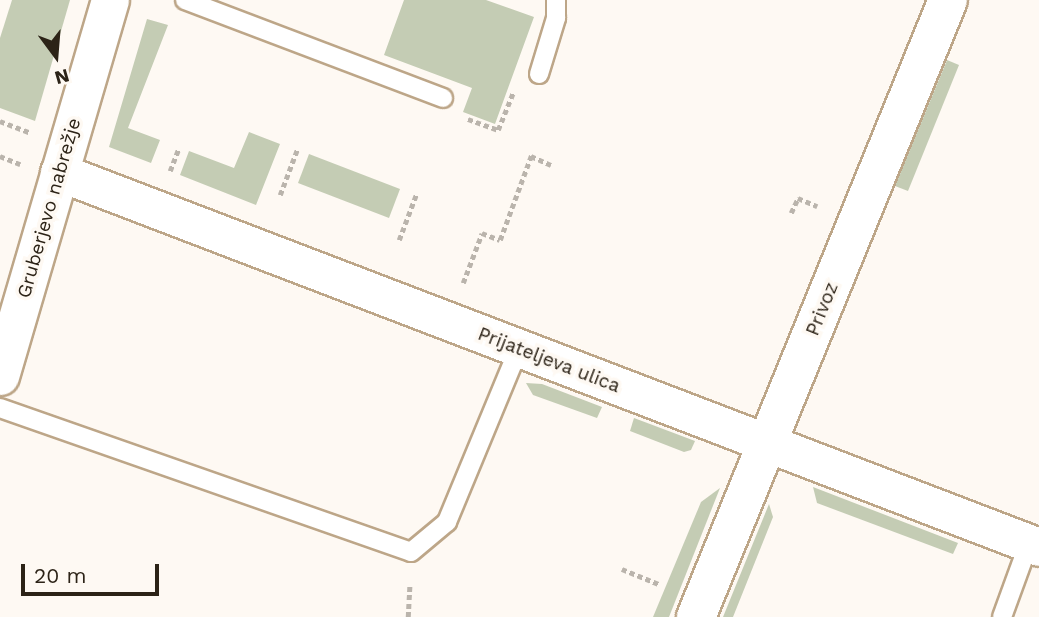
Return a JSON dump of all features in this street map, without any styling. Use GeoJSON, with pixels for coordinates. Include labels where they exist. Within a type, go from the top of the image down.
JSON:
{"type":"FeatureCollection","features":[{"type":"Feature","properties":{"kind":"street","name":"Gruberjevo nabrežje"},"geometry":{"type":"LineString","coordinates":[[0,376],[44,169],[110,0]]}},
{"type":"Feature","properties":{"kind":"street","name":"Privoz"},"geometry":{"type":"LineString","coordinates":[[696,617],[948,0]]}},
{"type":"Feature","properties":{"kind":"street","name":"Prijateljeva ulica"},"geometry":{"type":"LineString","coordinates":[[44,169],[1034,545]]}},
{"type":"Feature","properties":{"kind":"lane"},"geometry":{"type":"LineString","coordinates":[[185,0],[443,99]]}},
{"type":"Feature","properties":{"kind":"lane"},"geometry":{"type":"LineString","coordinates":[[539,74],[556,18],[556,0]]}},
{"type":"Feature","properties":{"kind":"lane"},"geometry":{"type":"LineString","coordinates":[[0,408],[411,552],[447,522],[519,348]]}},
{"type":"Feature","properties":{"kind":"lane"},"geometry":{"type":"LineString","coordinates":[[1002,617],[1034,545]]}},
{"type":"Feature","properties":{"kind":"path"},"geometry":{"type":"LineString","coordinates":[[443,99],[461,116],[498,130],[517,83],[539,74]]}},
{"type":"Feature","properties":{"kind":"path"},"geometry":{"type":"LineString","coordinates":[[0,121],[37,136]]}},
{"type":"Feature","properties":{"kind":"path"},"geometry":{"type":"LineString","coordinates":[[167,178],[179,148]]}},
{"type":"Feature","properties":{"kind":"path"},"geometry":{"type":"LineString","coordinates":[[280,195],[297,150]]}},
{"type":"Feature","properties":{"kind":"path"},"geometry":{"type":"LineString","coordinates":[[0,156],[44,169]]}},
{"type":"Feature","properties":{"kind":"path"},"geometry":{"type":"LineString","coordinates":[[460,290],[482,233],[500,240],[531,156],[551,165]]}},
{"type":"Feature","properties":{"kind":"path"},"geometry":{"type":"LineString","coordinates":[[399,240],[416,195]]}},
{"type":"Feature","properties":{"kind":"path"},"geometry":{"type":"LineString","coordinates":[[791,214],[797,198],[818,206]]}},
{"type":"Feature","properties":{"kind":"path"},"geometry":{"type":"LineString","coordinates":[[622,569],[661,585]]}},
{"type":"Feature","properties":{"kind":"green space"},"geometry":{"type":"Polygon","coordinates":[[[12,0],[70,0],[35,121],[0,108],[0,38],[12,0]]]}},
{"type":"Feature","properties":{"kind":"green space"},"geometry":{"type":"Polygon","coordinates":[[[404,0],[486,0],[534,17],[495,124],[463,112],[472,88],[384,55],[404,0]]]}},
{"type":"Feature","properties":{"kind":"green space"},"geometry":{"type":"Polygon","coordinates":[[[147,19],[168,25],[128,128],[160,140],[151,163],[109,147],[147,19]]]}},
{"type":"Feature","properties":{"kind":"green space"},"geometry":{"type":"Polygon","coordinates":[[[947,60],[959,65],[908,191],[895,186],[947,60]]]}},
{"type":"Feature","properties":{"kind":"green space"},"geometry":{"type":"Polygon","coordinates":[[[249,132],[280,144],[256,205],[180,175],[189,151],[234,168],[249,132]]]}},
{"type":"Feature","properties":{"kind":"green space"},"geometry":{"type":"Polygon","coordinates":[[[309,154],[400,189],[389,218],[298,183],[309,154]]]}},
{"type":"Feature","properties":{"kind":"green space"},"geometry":{"type":"Polygon","coordinates":[[[526,383],[542,384],[602,407],[597,418],[533,395],[526,383]]]}},
{"type":"Feature","properties":{"kind":"green space"},"geometry":{"type":"Polygon","coordinates":[[[634,418],[695,441],[691,450],[684,452],[630,431],[634,418]]]}},
{"type":"Feature","properties":{"kind":"green space"},"geometry":{"type":"Polygon","coordinates":[[[813,487],[958,543],[953,554],[817,503],[813,487]]]}},
{"type":"Feature","properties":{"kind":"green space"},"geometry":{"type":"Polygon","coordinates":[[[720,488],[669,617],[653,617],[701,502],[720,488]]]}},
{"type":"Feature","properties":{"kind":"green space"},"geometry":{"type":"Polygon","coordinates":[[[769,504],[773,517],[733,617],[723,617],[769,504]]]}}]}
